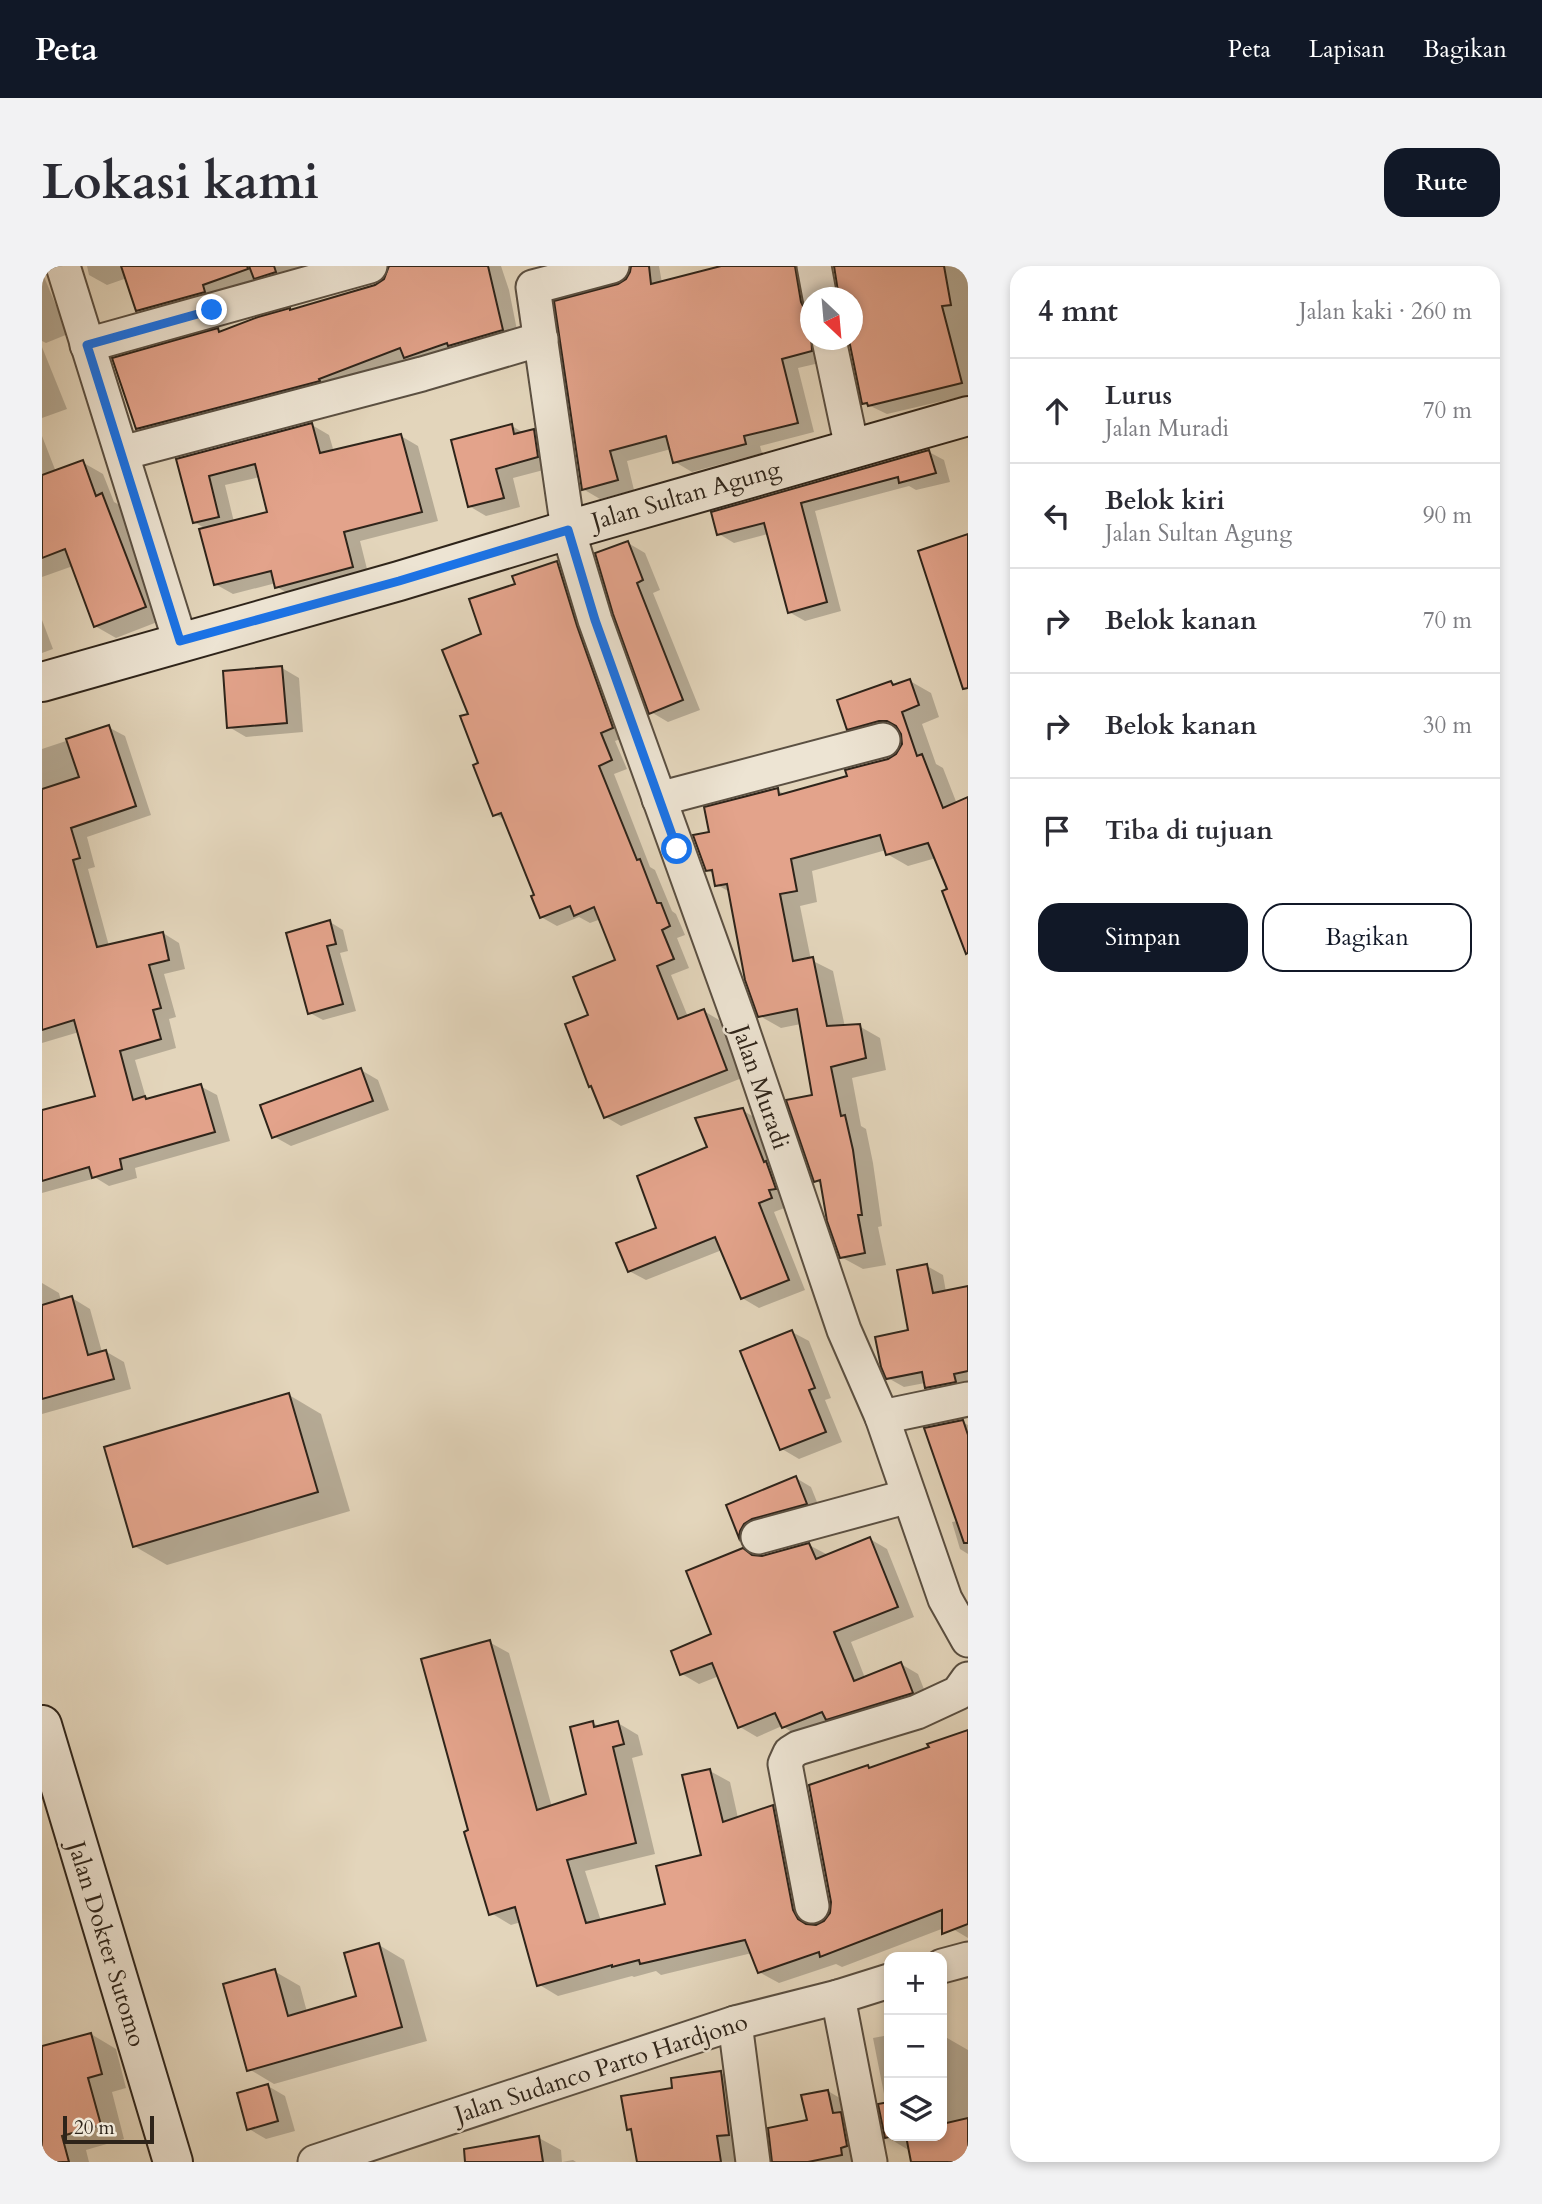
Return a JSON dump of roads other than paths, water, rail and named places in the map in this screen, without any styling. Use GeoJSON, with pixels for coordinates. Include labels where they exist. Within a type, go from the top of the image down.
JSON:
{"type":"FeatureCollection","features":[{"type":"Feature","properties":{"kind":"main road","name":"Jalan Sultan Agung"},"geometry":{"type":"LineString","coordinates":[[42,682],[399,581],[852,447],[968,416]]}},
{"type":"Feature","properties":{"kind":"main road","name":"Jalan Dokter Sutomo"},"geometry":{"type":"LineString","coordinates":[[42,1725],[173,2162]]}},
{"type":"Feature","properties":{"kind":"street"},"geometry":{"type":"LineString","coordinates":[[63,266],[180,641]]}},
{"type":"Feature","properties":{"kind":"street"},"geometry":{"type":"LineString","coordinates":[[87,345],[370,266]]}},
{"type":"Feature","properties":{"kind":"street"},"geometry":{"type":"LineString","coordinates":[[531,276],[612,266]]}},
{"type":"Feature","properties":{"kind":"street"},"geometry":{"type":"LineString","coordinates":[[814,266],[818,287]]}},
{"type":"Feature","properties":{"kind":"street","name":"Jalan Muradi"},"geometry":{"type":"LineString","coordinates":[[531,276],[568,530],[595,620],[740,1023],[844,1330],[881,1417],[946,1598],[968,1640]]}},
{"type":"Feature","properties":{"kind":"street"},"geometry":{"type":"LineString","coordinates":[[122,453],[422,374],[541,339]]}},
{"type":"Feature","properties":{"kind":"street"},"geometry":{"type":"LineString","coordinates":[[831,350],[852,447]]}},
{"type":"Feature","properties":{"kind":"street"},"geometry":{"type":"LineString","coordinates":[[659,799],[883,740]]}},
{"type":"Feature","properties":{"kind":"street"},"geometry":{"type":"LineString","coordinates":[[881,1417],[968,1399]]}},
{"type":"Feature","properties":{"kind":"street"},"geometry":{"type":"LineString","coordinates":[[758,1537],[909,1496]]}},
{"type":"Feature","properties":{"kind":"street"},"geometry":{"type":"LineString","coordinates":[[812,1906],[785,1764],[790,1753],[798,1748],[917,1712],[958,1693],[968,1679]]}},
{"type":"Feature","properties":{"kind":"street"},"geometry":{"type":"LineString","coordinates":[[947,1965],[968,1959]]}},
{"type":"Feature","properties":{"kind":"street","name":"Jalan Sudanco Parto Hardjono"},"geometry":{"type":"LineString","coordinates":[[315,2162],[735,2023],[838,1997],[884,1982]]}},
{"type":"Feature","properties":{"kind":"street"},"geometry":{"type":"LineString","coordinates":[[838,1997],[870,2162]]}},
{"type":"Feature","properties":{"kind":"street"},"geometry":{"type":"LineString","coordinates":[[735,2023],[753,2162]]}}]}
